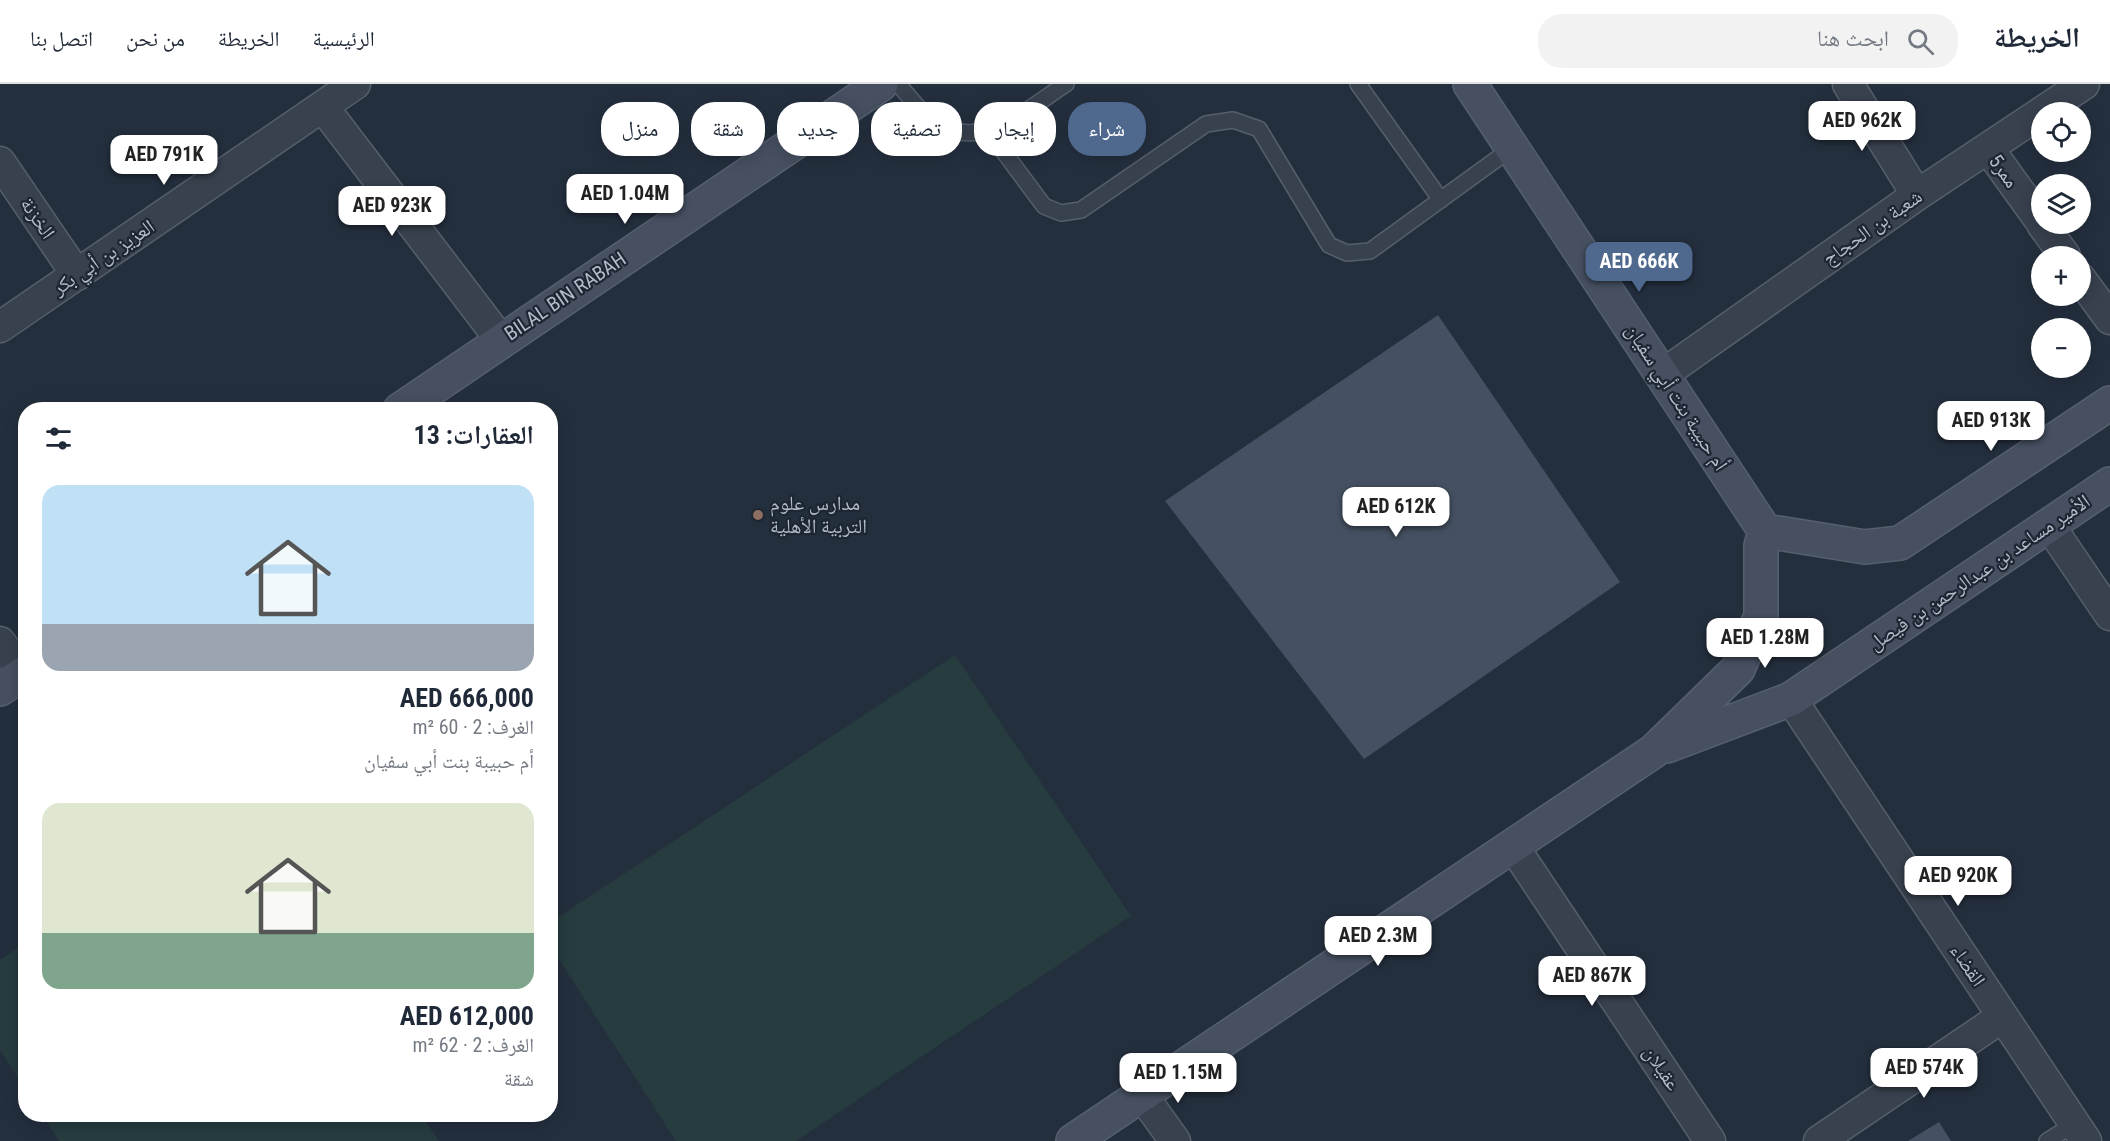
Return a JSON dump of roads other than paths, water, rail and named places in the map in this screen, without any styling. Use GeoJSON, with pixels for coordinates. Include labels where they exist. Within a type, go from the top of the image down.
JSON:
{"type":"FeatureCollection","features":[{"type":"Feature","properties":{"kind":"main road","name":"BILAL BIN RABAH"},"geometry":{"type":"LineString","coordinates":[[411,402],[500,339],[881,84]]}},
{"type":"Feature","properties":{"kind":"main road","name":"أم حبيبة بنت أبي سفيان"},"geometry":{"type":"LineString","coordinates":[[1470,84],[1765,531]]}},
{"type":"Feature","properties":{"kind":"main road"},"geometry":{"type":"LineString","coordinates":[[1765,531],[1865,547],[1900,543],[2110,403]]}},
{"type":"Feature","properties":{"kind":"main road","name":"الأمير مساعد بن عبدالرحمن بن فيصل"},"geometry":{"type":"LineString","coordinates":[[1654,751],[1791,699],[2110,484]]}},
{"type":"Feature","properties":{"kind":"main road","name":"الأمير مساعد بن عبدالرحمن بن فيصل"},"geometry":{"type":"LineString","coordinates":[[1073,1141],[1654,751],[1738,669],[1761,615],[1761,546],[1765,531]]}},
{"type":"Feature","properties":{"kind":"street","name":"العزيز بن أبي بكر"},"geometry":{"type":"LineString","coordinates":[[0,327],[355,84]]}},
{"type":"Feature","properties":{"kind":"street"},"geometry":{"type":"LineString","coordinates":[[1848,84],[1917,195]]}},
{"type":"Feature","properties":{"kind":"street","name":"شعبة بن الحجاج"},"geometry":{"type":"LineString","coordinates":[[1662,375],[1917,195],[2084,84]]}},
{"type":"Feature","properties":{"kind":"street"},"geometry":{"type":"LineString","coordinates":[[323,106],[500,339]]}},
{"type":"Feature","properties":{"kind":"street","name":"ممر5"},"geometry":{"type":"LineString","coordinates":[[1988,148],[2031,208]]}},
{"type":"Feature","properties":{"kind":"street","name":"الخزنة"},"geometry":{"type":"LineString","coordinates":[[0,162],[77,275]]}},
{"type":"Feature","properties":{"kind":"street"},"geometry":{"type":"LineString","coordinates":[[2091,293],[2110,319]]}},
{"type":"Feature","properties":{"kind":"street"},"geometry":{"type":"LineString","coordinates":[[2049,525],[2110,615]]}},
{"type":"Feature","properties":{"kind":"street"},"geometry":{"type":"LineString","coordinates":[[0,642],[16,678]]}},
{"type":"Feature","properties":{"kind":"street","name":"القضاء"},"geometry":{"type":"LineString","coordinates":[[1791,699],[2080,1132]]}},
{"type":"Feature","properties":{"kind":"street","name":"عقيلان"},"geometry":{"type":"LineString","coordinates":[[1513,846],[1710,1141]]}},
{"type":"Feature","properties":{"kind":"street"},"geometry":{"type":"LineString","coordinates":[[1819,1141],[2002,1017]]}},
{"type":"Feature","properties":{"kind":"street"},"geometry":{"type":"LineString","coordinates":[[1142,1095],[1175,1141]]}},
{"type":"Feature","properties":{"kind":"lane"},"geometry":{"type":"LineString","coordinates":[[897,84],[931,120],[950,132],[974,132]]}},
{"type":"Feature","properties":{"kind":"lane"},"geometry":{"type":"LineString","coordinates":[[1037,102],[1066,84]]}},
{"type":"Feature","properties":{"kind":"lane"},"geometry":{"type":"LineString","coordinates":[[1358,84],[1441,200]]}},
{"type":"Feature","properties":{"kind":"lane"},"geometry":{"type":"LineString","coordinates":[[1007,156],[1044,206],[1061,213],[1080,210],[1206,124],[1233,120],[1259,129],[1329,245],[1347,253],[1370,251],[1512,148]]}},
{"type":"Feature","properties":{"kind":"lane"},"geometry":{"type":"LineString","coordinates":[[2047,1141],[2080,1132]]}},
{"type":"Feature","properties":{"kind":"place","name":"مدارس علوم التربية الأهلية"},"geometry":{"type":"Point","coordinates":[758,515]}}]}
